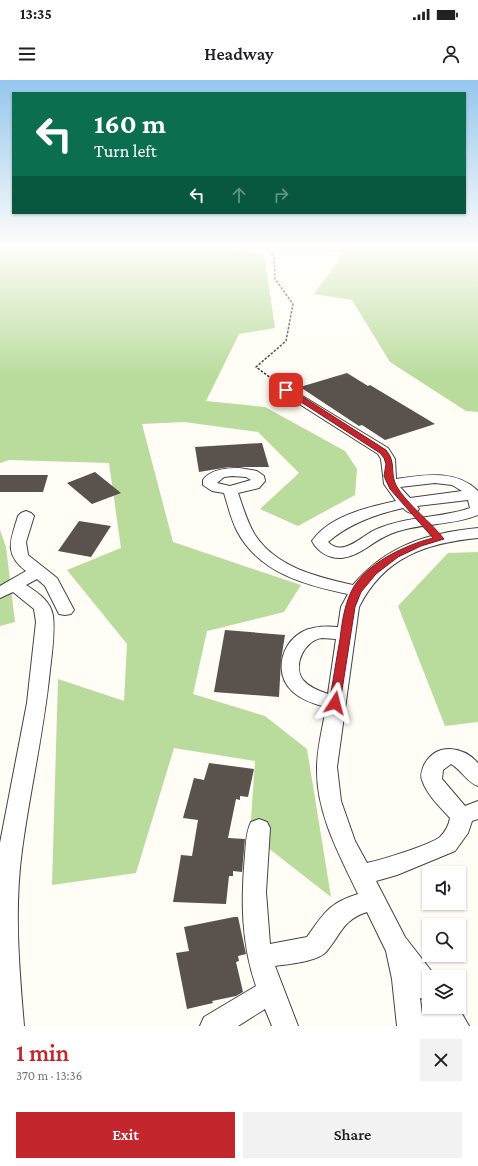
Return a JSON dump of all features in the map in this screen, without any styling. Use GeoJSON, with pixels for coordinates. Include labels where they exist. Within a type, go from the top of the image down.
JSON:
{"type":"FeatureCollection","features":[{"type":"Feature","properties":{"kind":"street"},"geometry":{"type":"LineString","coordinates":[[286,390],[383,451],[388,457],[390,464],[388,476],[391,484],[439,539]]}},
{"type":"Feature","properties":{"kind":"street"},"geometry":{"type":"LineString","coordinates":[[391,484],[420,480],[446,480],[465,485],[474,494],[478,510],[474,512],[422,520],[380,533],[344,553],[334,552],[322,545],[320,541],[323,537],[363,515],[406,503],[474,494]]}},
{"type":"Feature","properties":{"kind":"street"},"geometry":{"type":"LineString","coordinates":[[230,490],[243,526],[252,543],[264,555],[281,568],[304,577],[356,591]]}},
{"type":"Feature","properties":{"kind":"street"},"geometry":{"type":"LineString","coordinates":[[26,516],[19,538],[18,551],[23,561],[38,571],[50,582],[65,610]]}},
{"type":"Feature","properties":{"kind":"street"},"geometry":{"type":"LineString","coordinates":[[422,980],[396,945],[360,875],[344,842],[330,801],[327,767],[335,703],[350,607],[356,591],[372,572],[394,555],[418,544],[478,533]]}},
{"type":"Feature","properties":{"kind":"street"},"geometry":{"type":"LineString","coordinates":[[8,589],[38,571]]}},
{"type":"Feature","properties":{"kind":"street"},"geometry":{"type":"LineString","coordinates":[[8,589],[33,598],[43,609],[44,625],[37,706],[14,825],[7,876],[4,930],[11,1026]]}},
{"type":"Feature","properties":{"kind":"street"},"geometry":{"type":"LineString","coordinates":[[335,703],[310,694],[298,685],[290,674],[292,653],[299,643],[309,636],[322,632],[346,634]]}},
{"type":"Feature","properties":{"kind":"street"},"geometry":{"type":"LineString","coordinates":[[360,875],[389,868],[447,844],[470,813],[432,780],[431,770],[435,763],[444,757],[454,756],[464,761],[478,778]]}},
{"type":"Feature","properties":{"kind":"street"},"geometry":{"type":"LineString","coordinates":[[259,828],[254,892],[254,923],[260,957],[285,1026]]}},
{"type":"Feature","properties":{"kind":"street"},"geometry":{"type":"LineString","coordinates":[[260,957],[301,952],[316,945],[334,919],[347,908],[373,899]]}},
{"type":"Feature","properties":{"kind":"street"},"geometry":{"type":"LineString","coordinates":[[396,945],[405,979],[410,1026]]}},
{"type":"Feature","properties":{"kind":"street"},"geometry":{"type":"LineString","coordinates":[[213,1026],[272,991]]}},
{"type":"Feature","properties":{"kind":"street"},"geometry":{"type":"LineString","coordinates":[[447,1014],[456,1026]]}},
{"type":"Feature","properties":{"kind":"street"},"geometry":{"type":"LineString","coordinates":[[426,1026],[443,1023],[452,1026]]}},
{"type":"Feature","properties":{"kind":"path"},"geometry":{"type":"LineString","coordinates":[[283,290],[293,304],[286,341],[256,367],[286,390]]}},
{"type":"Feature","properties":{"kind":"green space"},"geometry":{"type":"Polygon","coordinates":[[[0,290],[269,290],[275,328],[239,334],[206,401],[265,407],[345,451],[357,469],[355,495],[298,526],[260,509],[299,473],[258,432],[184,422],[142,424],[173,542],[301,585],[284,612],[207,631],[193,694],[265,716],[307,749],[331,897],[250,834],[255,761],[174,748],[136,873],[52,885],[58,679],[124,701],[127,644],[67,570],[121,548],[109,463],[9,460],[0,463],[0,290]]]}},
{"type":"Feature","properties":{"kind":"green space"},"geometry":{"type":"Polygon","coordinates":[[[317,290],[478,290],[478,412],[466,411],[390,362],[352,300],[314,294],[317,290]]]}},
{"type":"Feature","properties":{"kind":"green space"},"geometry":{"type":"Polygon","coordinates":[[[0,530],[6,547],[15,622],[0,626],[0,530]]]}},
{"type":"Feature","properties":{"kind":"green space"},"geometry":{"type":"Polygon","coordinates":[[[478,552],[478,722],[445,726],[398,606],[448,553],[478,552]]]}},
{"type":"Feature","properties":{"kind":"building"},"geometry":{"type":"Polygon","coordinates":[[[347,373],[435,424],[385,440],[362,425],[359,426],[300,387],[347,373]]]}},
{"type":"Feature","properties":{"kind":"building"},"geometry":{"type":"Polygon","coordinates":[[[262,443],[269,467],[229,467],[199,472],[195,447],[262,443]]]}},
{"type":"Feature","properties":{"kind":"building"},"geometry":{"type":"Polygon","coordinates":[[[95,472],[121,493],[92,504],[67,483],[95,472]]]}},
{"type":"Feature","properties":{"kind":"building"},"geometry":{"type":"Polygon","coordinates":[[[0,475],[48,475],[43,492],[0,492],[0,475]]]}},
{"type":"Feature","properties":{"kind":"building"},"geometry":{"type":"Polygon","coordinates":[[[79,521],[111,526],[91,557],[58,551],[79,521]]]}},
{"type":"Feature","properties":{"kind":"building"},"geometry":{"type":"Polygon","coordinates":[[[225,630],[285,635],[281,660],[279,697],[214,692],[225,630]]]}},
{"type":"Feature","properties":{"kind":"building"},"geometry":{"type":"Polygon","coordinates":[[[209,763],[254,769],[248,797],[240,796],[240,800],[236,799],[228,838],[245,839],[242,872],[233,871],[233,876],[229,876],[226,904],[173,902],[181,855],[192,856],[198,820],[183,818],[194,778],[204,780],[209,763]]]}},
{"type":"Feature","properties":{"kind":"building"},"geometry":{"type":"Polygon","coordinates":[[[238,917],[246,954],[238,956],[239,961],[236,962],[243,992],[236,996],[212,1001],[213,1003],[187,1009],[176,953],[189,951],[184,927],[238,917]]]}},
{"type":"Feature","properties":{"kind":"route"},"geometry":{"type":"LineString","coordinates":[[286,390],[383,451],[388,457],[390,464],[388,476],[394,489],[439,539],[418,544],[394,555],[372,572],[356,591],[350,607],[335,703]]}}]}
